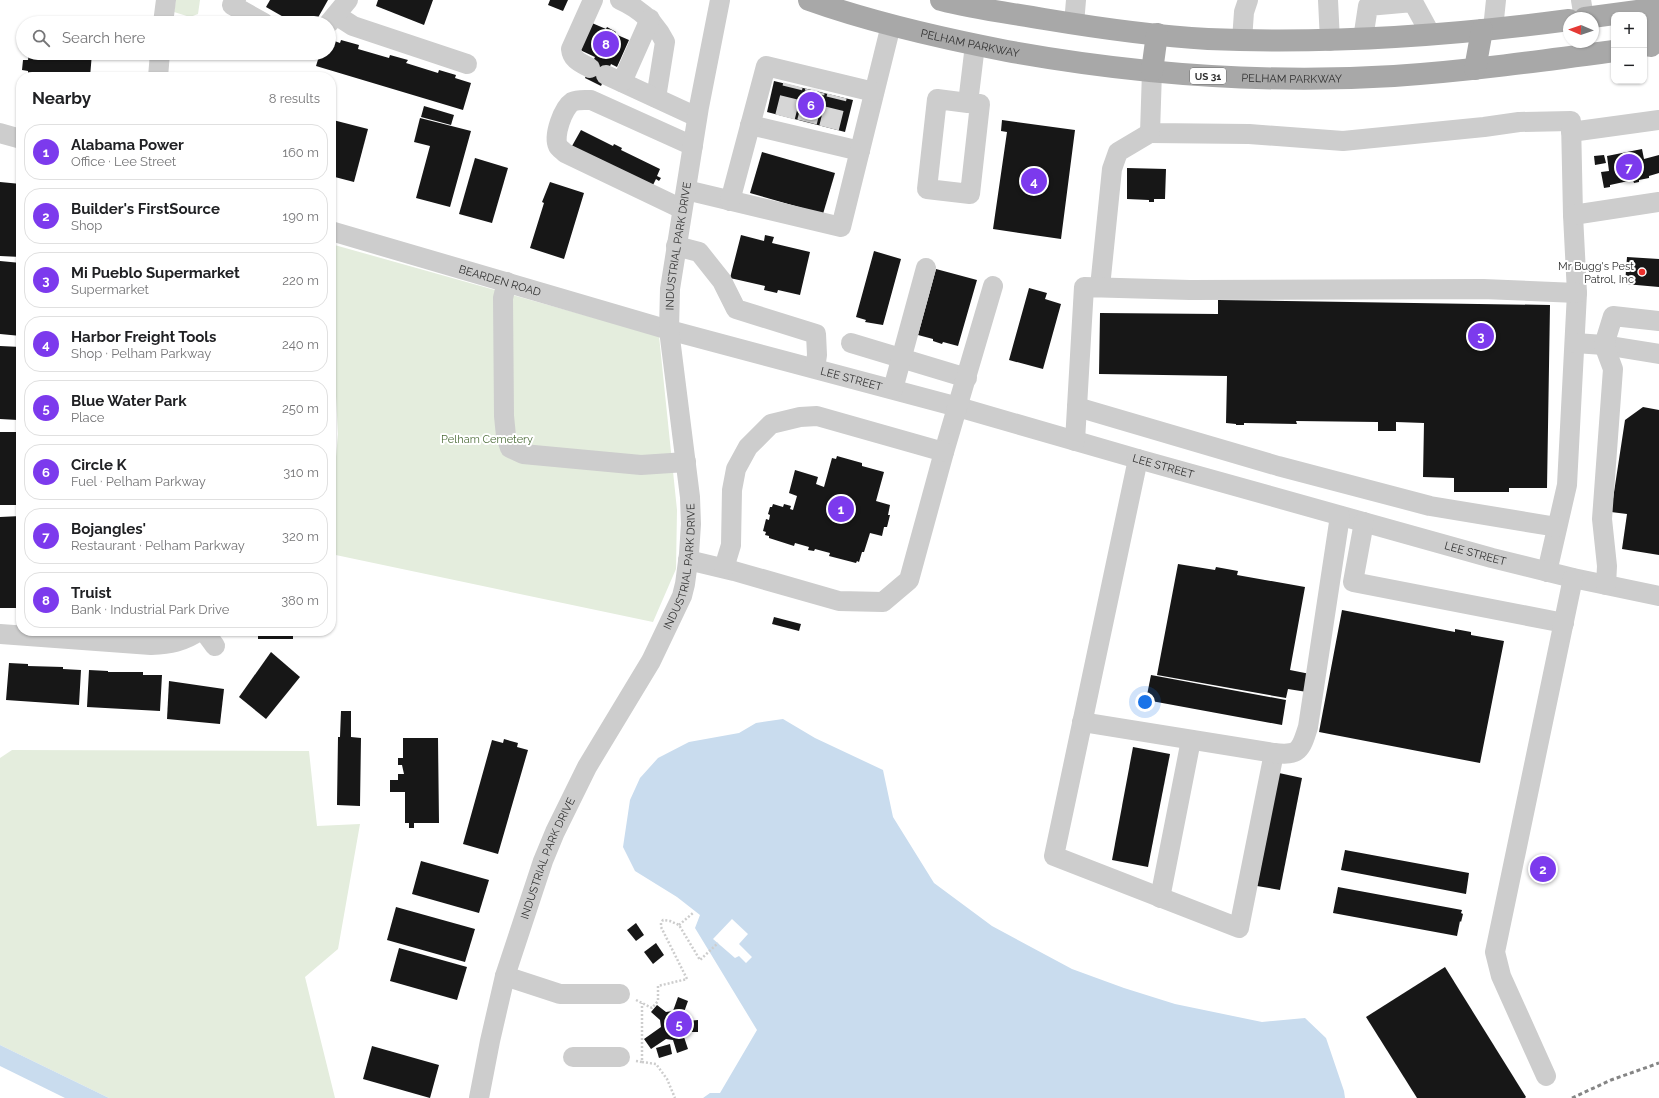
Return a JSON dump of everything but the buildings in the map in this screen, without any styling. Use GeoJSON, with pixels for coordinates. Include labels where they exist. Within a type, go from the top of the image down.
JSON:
{"type":"FeatureCollection","features":[{"type":"Feature","properties":{"kind":"main road","name":"PELHAM PARKWAY"},"geometry":{"type":"LineString","coordinates":[[809,0],[891,25],[975,45],[1060,60],[1208,76],[1324,78],[1392,76],[1475,69],[1611,51]]}},
{"type":"Feature","properties":{"kind":"main road"},"geometry":{"type":"LineString","coordinates":[[940,0],[1074,24],[1206,39],[1363,39],[1488,30],[1563,21]]}},
{"type":"Feature","properties":{"kind":"main road"},"geometry":{"type":"LineString","coordinates":[[1599,15],[1651,6],[1651,46]]}},
{"type":"Feature","properties":{"kind":"main road"},"geometry":{"type":"LineString","coordinates":[[1475,69],[1488,30]]}},
{"type":"Feature","properties":{"kind":"main road"},"geometry":{"type":"LineString","coordinates":[[1152,71],[1157,34]]}},
{"type":"Feature","properties":{"kind":"street"},"geometry":{"type":"LineString","coordinates":[[164,16],[166,0]]}},
{"type":"Feature","properties":{"kind":"street"},"geometry":{"type":"LineString","coordinates":[[236,0],[232,5],[252,16]]}},
{"type":"Feature","properties":{"kind":"street"},"geometry":{"type":"LineString","coordinates":[[593,0],[571,49],[571,55],[575,59],[606,75],[697,117]]}},
{"type":"Feature","properties":{"kind":"street"},"geometry":{"type":"LineString","coordinates":[[620,0],[632,6],[650,19],[665,42],[656,98]]}},
{"type":"Feature","properties":{"kind":"street","name":"INDUSTRIAL PARK DRIVE"},"geometry":{"type":"LineString","coordinates":[[479,1098],[505,976],[555,832],[587,768],[651,661],[674,614],[685,584],[691,524],[686,462],[669,330],[670,289],[697,117],[720,0]]}},
{"type":"Feature","properties":{"kind":"street"},"geometry":{"type":"LineString","coordinates":[[1074,24],[1076,0]]}},
{"type":"Feature","properties":{"kind":"street"},"geometry":{"type":"LineString","coordinates":[[1242,40],[1244,12],[1248,0]]}},
{"type":"Feature","properties":{"kind":"street"},"geometry":{"type":"LineString","coordinates":[[1328,0],[1330,40]]}},
{"type":"Feature","properties":{"kind":"street"},"geometry":{"type":"LineString","coordinates":[[1488,30],[1496,0]]}},
{"type":"Feature","properties":{"kind":"street"},"geometry":{"type":"LineString","coordinates":[[1581,0],[1584,12]]}},
{"type":"Feature","properties":{"kind":"street"},"geometry":{"type":"LineString","coordinates":[[1363,39],[1368,6],[1413,2],[1431,35]]}},
{"type":"Feature","properties":{"kind":"street"},"geometry":{"type":"LineString","coordinates":[[338,13],[353,26],[467,64]]}},
{"type":"Feature","properties":{"kind":"street"},"geometry":{"type":"LineString","coordinates":[[606,75],[650,19]]}},
{"type":"Feature","properties":{"kind":"street"},"geometry":{"type":"LineString","coordinates":[[686,190],[841,227],[891,25]]}},
{"type":"Feature","properties":{"kind":"street"},"geometry":{"type":"LineString","coordinates":[[968,103],[975,45]]}},
{"type":"Feature","properties":{"kind":"street"},"geometry":{"type":"LineString","coordinates":[[158,72],[159,60]]}},
{"type":"Feature","properties":{"kind":"street"},"geometry":{"type":"LineString","coordinates":[[730,201],[766,66],[794,79],[817,85],[838,90],[874,92]]}},
{"type":"Feature","properties":{"kind":"street"},"geometry":{"type":"LineString","coordinates":[[1150,133],[1152,71]]}},
{"type":"Feature","properties":{"kind":"street"},"geometry":{"type":"LineString","coordinates":[[682,209],[565,153],[558,146],[556,137],[560,120],[571,103],[580,99],[591,100],[692,146]]}},
{"type":"Feature","properties":{"kind":"street"},"geometry":{"type":"LineString","coordinates":[[937,99],[968,103],[980,104],[970,194],[927,189],[937,99]]}},
{"type":"Feature","properties":{"kind":"street"},"geometry":{"type":"LineString","coordinates":[[1571,132],[1659,120]]}},
{"type":"Feature","properties":{"kind":"street"},"geometry":{"type":"LineString","coordinates":[[1100,287],[1112,169],[1118,152],[1150,133],[1249,134],[1343,141],[1484,127],[1519,122],[1571,121],[1573,216],[1577,293],[1567,485],[1546,572]]}},
{"type":"Feature","properties":{"kind":"street"},"geometry":{"type":"LineString","coordinates":[[750,125],[783,125],[805,130],[828,136],[860,151]]}},
{"type":"Feature","properties":{"kind":"street"},"geometry":{"type":"LineString","coordinates":[[0,133],[16,138]]}},
{"type":"Feature","properties":{"kind":"street"},"geometry":{"type":"LineString","coordinates":[[1573,216],[1659,202]]}},
{"type":"Feature","properties":{"kind":"street","name":"BEARDEN ROAD"},"geometry":{"type":"LineString","coordinates":[[336,232],[669,330]]}},
{"type":"Feature","properties":{"kind":"street"},"geometry":{"type":"LineString","coordinates":[[676,246],[699,252],[722,281],[736,309],[816,334],[817,355],[815,368]]}},
{"type":"Feature","properties":{"kind":"street"},"geometry":{"type":"LineString","coordinates":[[893,389],[926,268]]}},
{"type":"Feature","properties":{"kind":"street"},"geometry":{"type":"LineString","coordinates":[[507,282],[503,298],[504,416],[506,436],[510,448],[523,454],[641,465],[686,462]]}},
{"type":"Feature","properties":{"kind":"street"},"geometry":{"type":"LineString","coordinates":[[688,560],[724,568],[839,601],[883,602],[908,580],[993,286]]}},
{"type":"Feature","properties":{"kind":"street"},"geometry":{"type":"LineString","coordinates":[[1075,441],[1084,287],[1190,290],[1483,289],[1577,293]]}},
{"type":"Feature","properties":{"kind":"street"},"geometry":{"type":"LineString","coordinates":[[1606,585],[1607,566],[1602,519],[1613,369],[1604,345],[1613,316],[1659,321]]}},
{"type":"Feature","properties":{"kind":"street","name":"LEE STREET"},"geometry":{"type":"LineString","coordinates":[[669,330],[958,407],[1492,558],[1546,572],[1659,596]]}},
{"type":"Feature","properties":{"kind":"street"},"geometry":{"type":"LineString","coordinates":[[851,343],[967,378]]}},
{"type":"Feature","properties":{"kind":"street"},"geometry":{"type":"LineString","coordinates":[[1574,343],[1604,345],[1659,354]]}},
{"type":"Feature","properties":{"kind":"street"},"geometry":{"type":"LineString","coordinates":[[1077,407],[1278,466],[1430,506],[1557,527]]}},
{"type":"Feature","properties":{"kind":"street"},"geometry":{"type":"LineString","coordinates":[[724,568],[731,545],[732,490],[736,469],[748,447],[771,424],[800,417],[817,416],[944,452]]}},
{"type":"Feature","properties":{"kind":"street"},"geometry":{"type":"LineString","coordinates":[[1138,459],[1054,856],[1239,928],[1274,754]]}},
{"type":"Feature","properties":{"kind":"street"},"geometry":{"type":"LineString","coordinates":[[1082,722],[1274,754],[1288,755],[1296,751],[1303,743],[1308,727],[1340,516]]}},
{"type":"Feature","properties":{"kind":"street"},"geometry":{"type":"LineString","coordinates":[[1364,522],[1353,582],[1564,623]]}},
{"type":"Feature","properties":{"kind":"street"},"geometry":{"type":"LineString","coordinates":[[1546,1076],[1501,976],[1495,952],[1574,578]]}},
{"type":"Feature","properties":{"kind":"street"},"geometry":{"type":"LineString","coordinates":[[0,634],[16,634]]}},
{"type":"Feature","properties":{"kind":"street"},"geometry":{"type":"LineString","coordinates":[[73,636],[151,645],[181,641],[190,636]]}},
{"type":"Feature","properties":{"kind":"street"},"geometry":{"type":"LineString","coordinates":[[1160,898],[1191,740]]}},
{"type":"Feature","properties":{"kind":"street"},"geometry":{"type":"LineString","coordinates":[[505,976],[560,994],[620,994]]}},
{"type":"Feature","properties":{"kind":"street"},"geometry":{"type":"LineString","coordinates":[[574,1057],[620,1057]]}},
{"type":"Feature","properties":{"kind":"path"},"geometry":{"type":"LineString","coordinates":[[679,925],[693,913]]}},
{"type":"Feature","properties":{"kind":"path"},"geometry":{"type":"LineString","coordinates":[[620,994],[652,1008],[658,1001],[658,986],[687,979],[661,927],[663,920],[679,925],[700,960],[718,943]]}},
{"type":"Feature","properties":{"kind":"path"},"geometry":{"type":"LineString","coordinates":[[642,1003],[642,1062]]}},
{"type":"Feature","properties":{"kind":"path"},"geometry":{"type":"LineString","coordinates":[[620,1057],[656,1064],[667,1079],[675,1098]]}},
{"type":"Feature","properties":{"kind":"green space"},"geometry":{"type":"Polygon","coordinates":[[[176,0],[200,0],[198,14],[187,16],[174,12],[176,0]]]}},
{"type":"Feature","properties":{"kind":"green space","name":"Pelham Cemetery"},"geometry":{"type":"Polygon","coordinates":[[[336,245],[659,336],[677,510],[676,569],[653,622],[336,555],[336,457],[338,434],[336,396],[336,245]]]}},
{"type":"Feature","properties":{"kind":"green space"},"geometry":{"type":"Polygon","coordinates":[[[12,750],[309,751],[317,826],[360,824],[338,949],[305,977],[335,1098],[109,1098],[0,1045],[0,758],[12,750]]]}},
{"type":"Feature","properties":{"kind":"water"},"geometry":{"type":"Polygon","coordinates":[[[783,719],[815,738],[883,770],[893,817],[934,883],[992,926],[1072,969],[1124,988],[1175,1004],[1262,1022],[1305,1018],[1326,1038],[1345,1098],[703,1098],[710,1093],[720,1093],[757,1030],[695,928],[700,915],[677,897],[635,871],[623,847],[630,800],[640,778],[658,758],[689,742],[739,733],[756,723],[783,719]]]}},
{"type":"Feature","properties":{"kind":"water"},"geometry":{"type":"Polygon","coordinates":[[[0,1045],[109,1098],[65,1098],[0,1066],[0,1045]]]}},
{"type":"Feature","properties":{"kind":"pier"},"geometry":{"type":"Polygon","coordinates":[[[732,919],[748,934],[739,944],[752,957],[746,963],[739,956],[735,958],[713,939],[732,919]]]}},
{"type":"Feature","properties":{"kind":"tunnel"},"geometry":{"type":"LineString","coordinates":[[785,117],[793,85]]}},
{"type":"Feature","properties":{"kind":"tunnel"},"geometry":{"type":"LineString","coordinates":[[807,122],[815,91]]}},
{"type":"Feature","properties":{"kind":"tunnel"},"geometry":{"type":"LineString","coordinates":[[829,128],[837,96]]}},
{"type":"Feature","properties":{"kind":"railway"},"geometry":{"type":"LineString","coordinates":[[1572,1098],[1611,1080],[1659,1063]]}},
{"type":"Feature","properties":{"kind":"place","name":"Truist"},"geometry":{"type":"Point","coordinates":[606,44]}},
{"type":"Feature","properties":{"kind":"place","name":"Circle K"},"geometry":{"type":"Point","coordinates":[811,105]}},
{"type":"Feature","properties":{"kind":"place","name":"Bojangles'"},"geometry":{"type":"Point","coordinates":[1629,167]}},
{"type":"Feature","properties":{"kind":"place","name":"Harbor Freight Tools"},"geometry":{"type":"Point","coordinates":[1034,181]}},
{"type":"Feature","properties":{"kind":"place","name":"Mr Bugg's Pest Patrol, Inc"},"geometry":{"type":"Point","coordinates":[1642,272]}},
{"type":"Feature","properties":{"kind":"place","name":"Mi Pueblo Supermarket"},"geometry":{"type":"Point","coordinates":[1481,336]}},
{"type":"Feature","properties":{"kind":"place","name":"Alabama Power"},"geometry":{"type":"Point","coordinates":[841,509]}},
{"type":"Feature","properties":{"kind":"place","name":"Builder's FirstSource"},"geometry":{"type":"Point","coordinates":[1543,869]}},
{"type":"Feature","properties":{"kind":"place","name":"Blue Water Park"},"geometry":{"type":"Point","coordinates":[679,1024]}}]}
